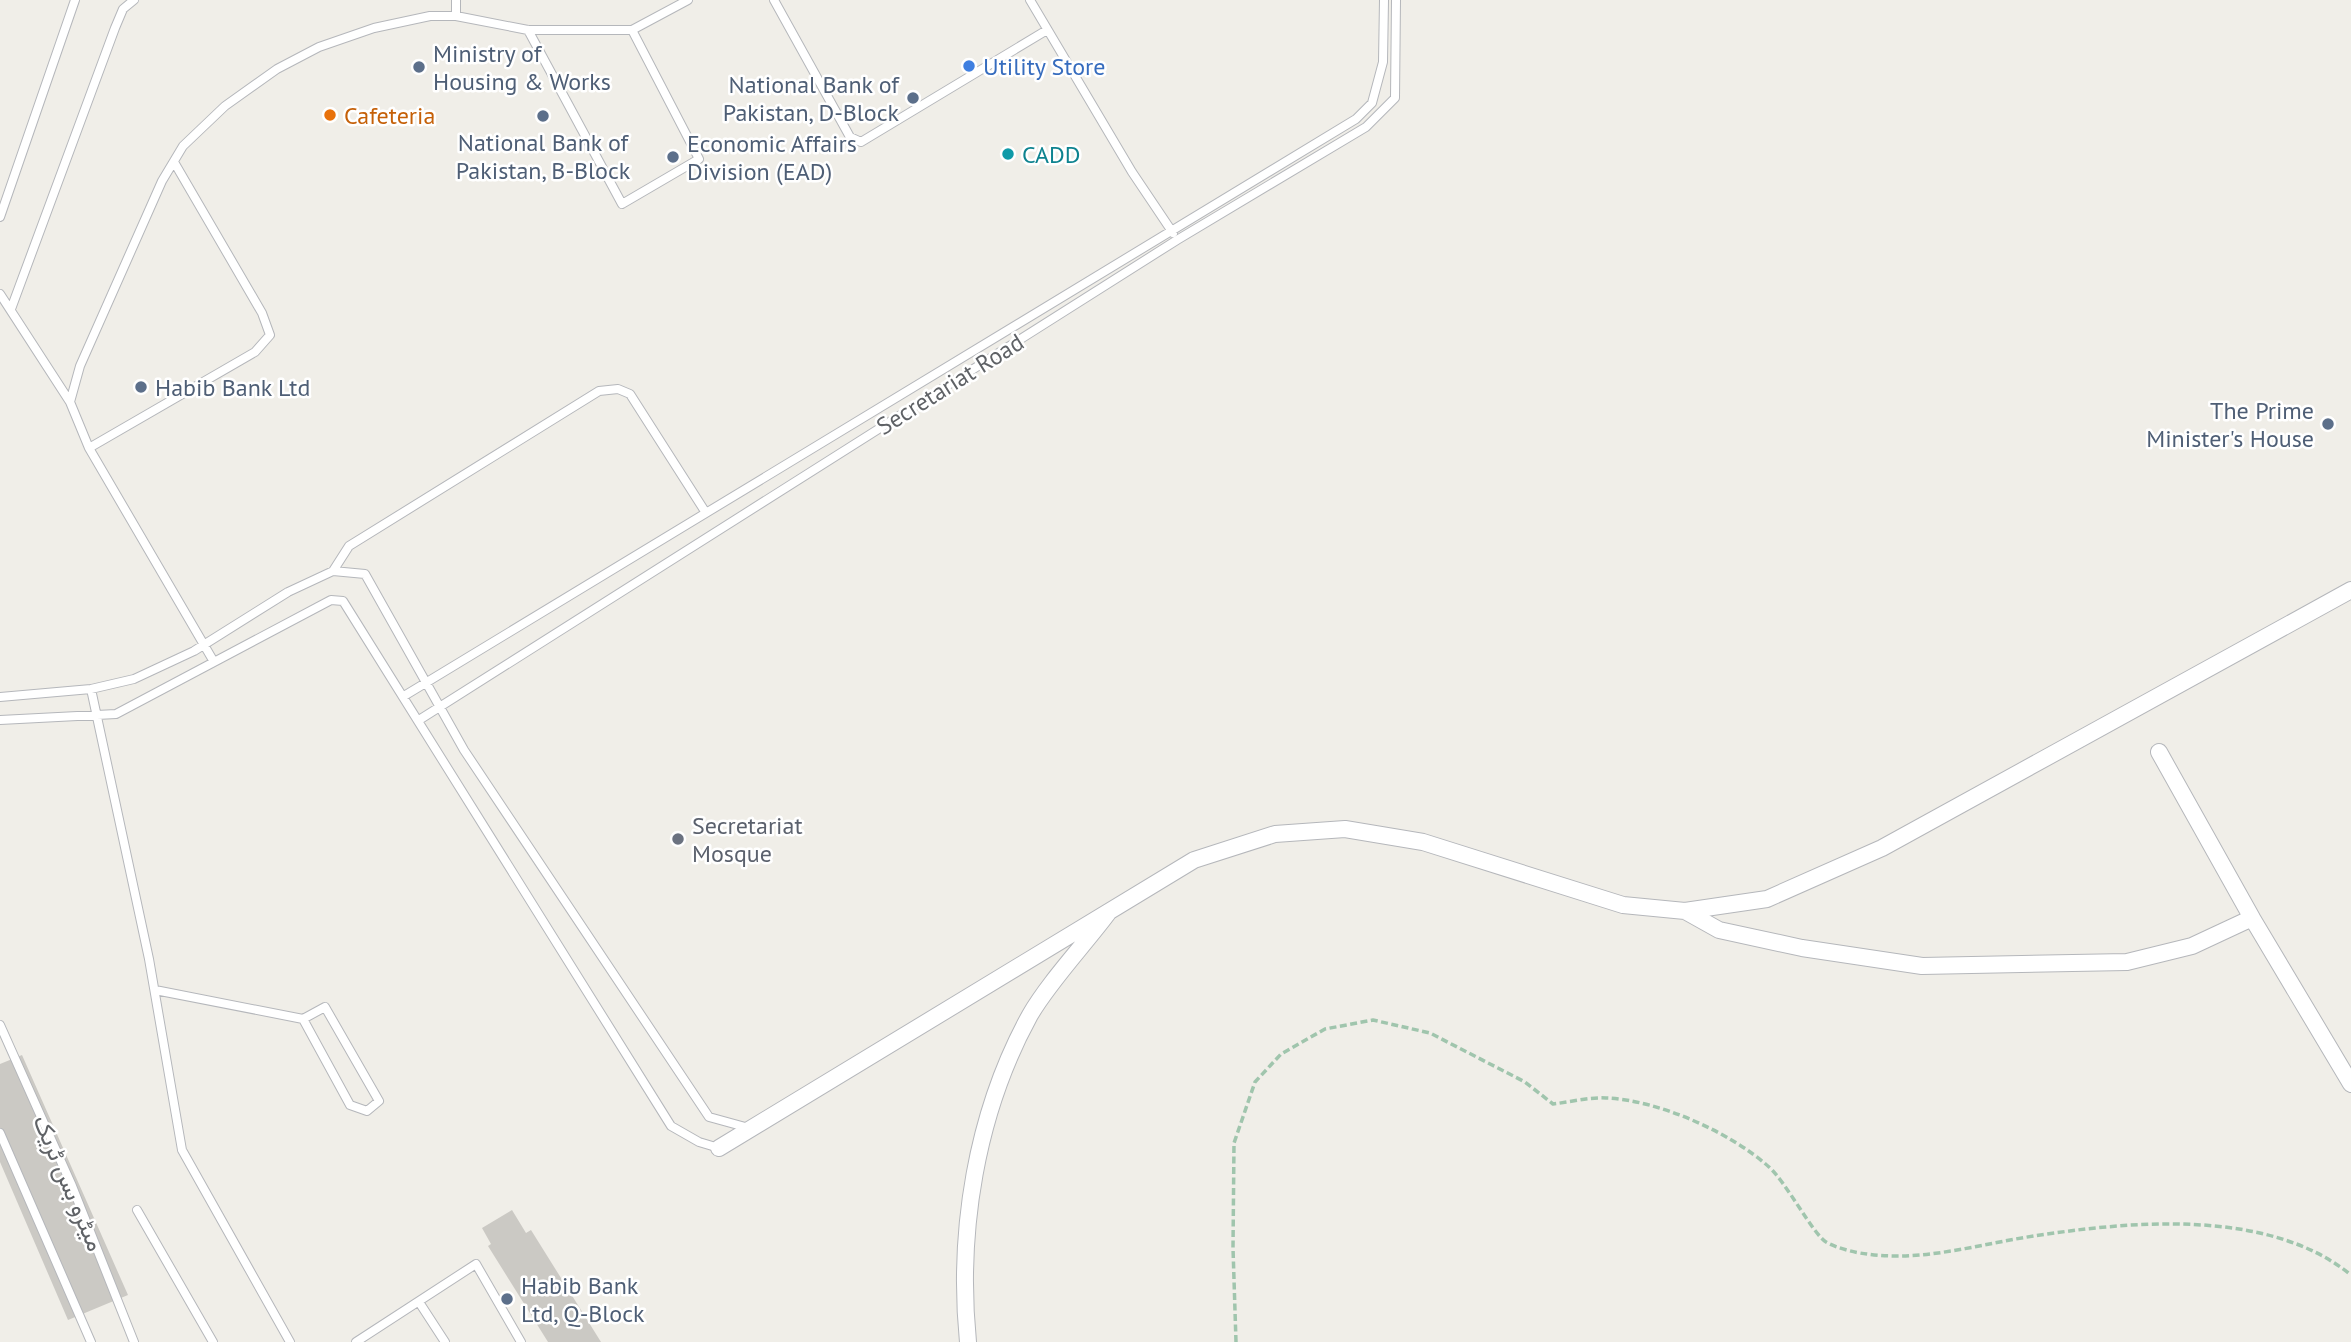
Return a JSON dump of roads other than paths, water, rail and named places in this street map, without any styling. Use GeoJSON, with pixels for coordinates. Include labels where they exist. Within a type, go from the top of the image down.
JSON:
{"type":"FeatureCollection","features":[{"type":"Feature","properties":{"kind":"street"},"geometry":{"type":"LineString","coordinates":[[719,1148],[1114,905],[1194,860],[1275,834],[1345,829],[1423,842],[1623,905],[1685,911],[1768,899],[1882,848],[2351,590]]}},
{"type":"Feature","properties":{"kind":"street"},"geometry":{"type":"LineString","coordinates":[[2159,752],[2252,919],[2351,1084]]}},
{"type":"Feature","properties":{"kind":"street"},"geometry":{"type":"LineString","coordinates":[[968,1342],[963,1291],[971,1196],[992,1101],[1031,1014],[1114,905]]}},
{"type":"Feature","properties":{"kind":"street"},"geometry":{"type":"LineString","coordinates":[[1685,911],[1719,930],[1802,948],[1922,966],[2038,967],[2127,962],[2192,946],[2252,919]]}},
{"type":"Feature","properties":{"kind":"lane"},"geometry":{"type":"LineString","coordinates":[[0,217],[75,0]]}},
{"type":"Feature","properties":{"kind":"lane"},"geometry":{"type":"LineString","coordinates":[[11,309],[115,28],[123,9],[134,0]]}},
{"type":"Feature","properties":{"kind":"lane"},"geometry":{"type":"LineString","coordinates":[[456,0],[456,16]]}},
{"type":"Feature","properties":{"kind":"lane"},"geometry":{"type":"LineString","coordinates":[[70,402],[80,366],[174,162],[201,126],[277,69],[319,47],[374,28],[430,16],[456,16],[528,30],[632,30],[688,0]]}},
{"type":"Feature","properties":{"kind":"lane"},"geometry":{"type":"LineString","coordinates":[[774,0],[850,137],[861,142],[1047,30]]}},
{"type":"Feature","properties":{"kind":"lane"},"geometry":{"type":"LineString","coordinates":[[1030,0],[1177,240]]}},
{"type":"Feature","properties":{"kind":"lane","name":"Secretariat Road"},"geometry":{"type":"LineString","coordinates":[[404,696],[1356,118],[1372,103],[1383,62],[1384,0]]}},
{"type":"Feature","properties":{"kind":"lane","name":"Secretariat Road"},"geometry":{"type":"LineString","coordinates":[[419,719],[1177,240],[1366,127],[1395,98],[1396,0]]}},
{"type":"Feature","properties":{"kind":"lane"},"geometry":{"type":"LineString","coordinates":[[528,30],[622,204],[699,159],[632,30]]}},
{"type":"Feature","properties":{"kind":"lane"},"geometry":{"type":"LineString","coordinates":[[89,448],[255,352],[270,335],[262,313],[174,162]]}},
{"type":"Feature","properties":{"kind":"lane"},"geometry":{"type":"LineString","coordinates":[[0,294],[70,402],[89,448],[214,662]]}},
{"type":"Feature","properties":{"kind":"lane"},"geometry":{"type":"LineString","coordinates":[[333,571],[349,546],[599,391],[618,389],[630,394],[706,513]]}},
{"type":"Feature","properties":{"kind":"lane"},"geometry":{"type":"LineString","coordinates":[[0,697],[91,689],[134,678],[203,645],[288,592],[333,571],[365,574],[424,684],[464,750],[709,1116],[753,1128]]}},
{"type":"Feature","properties":{"kind":"lane"},"geometry":{"type":"LineString","coordinates":[[0,720],[116,713],[331,600],[343,601],[671,1126],[699,1142],[719,1148]]}},
{"type":"Feature","properties":{"kind":"lane"},"geometry":{"type":"LineString","coordinates":[[91,689],[94,715],[155,990],[182,1150],[290,1342]]}},
{"type":"Feature","properties":{"kind":"lane"},"geometry":{"type":"LineString","coordinates":[[155,990],[303,1020],[325,1007],[379,1101],[367,1111],[350,1105],[303,1020]]}},
{"type":"Feature","properties":{"kind":"lane","name":"میٹرو بس ٹریک"},"geometry":{"type":"LineString","coordinates":[[0,1025],[72,1186],[134,1342]]}},
{"type":"Feature","properties":{"kind":"lane","name":"میٹرو بس ٹریک"},"geometry":{"type":"LineString","coordinates":[[0,1133],[91,1342]]}},
{"type":"Feature","properties":{"kind":"lane"},"geometry":{"type":"LineString","coordinates":[[137,1210],[213,1342]]}},
{"type":"Feature","properties":{"kind":"lane"},"geometry":{"type":"LineString","coordinates":[[356,1342],[476,1264],[521,1342]]}},
{"type":"Feature","properties":{"kind":"lane"},"geometry":{"type":"LineString","coordinates":[[419,1302],[445,1342]]}},
{"type":"Feature","properties":{"kind":"place","name":"Utility Store"},"geometry":{"type":"Point","coordinates":[969,66]}},
{"type":"Feature","properties":{"kind":"place","name":"Ministry of Housing & Works"},"geometry":{"type":"Point","coordinates":[419,67]}},
{"type":"Feature","properties":{"kind":"place","name":"National Bank of Pakistan, D-Block"},"geometry":{"type":"Point","coordinates":[913,98]}},
{"type":"Feature","properties":{"kind":"place","name":"Cafeteria"},"geometry":{"type":"Point","coordinates":[330,115]}},
{"type":"Feature","properties":{"kind":"place","name":"National Bank of Pakistan, B-Block"},"geometry":{"type":"Point","coordinates":[543,116]}},
{"type":"Feature","properties":{"kind":"place","name":"CADD"},"geometry":{"type":"Point","coordinates":[1008,154]}},
{"type":"Feature","properties":{"kind":"place","name":"Economic Affairs Division (EAD)"},"geometry":{"type":"Point","coordinates":[673,157]}},
{"type":"Feature","properties":{"kind":"place","name":"Habib Bank Ltd"},"geometry":{"type":"Point","coordinates":[141,387]}},
{"type":"Feature","properties":{"kind":"place","name":"The Prime Minister's House"},"geometry":{"type":"Point","coordinates":[2328,424]}},
{"type":"Feature","properties":{"kind":"place","name":"Secretariat Mosque"},"geometry":{"type":"Point","coordinates":[678,839]}},
{"type":"Feature","properties":{"kind":"place","name":"Habib Bank Ltd, Q-Block"},"geometry":{"type":"Point","coordinates":[507,1299]}}]}
